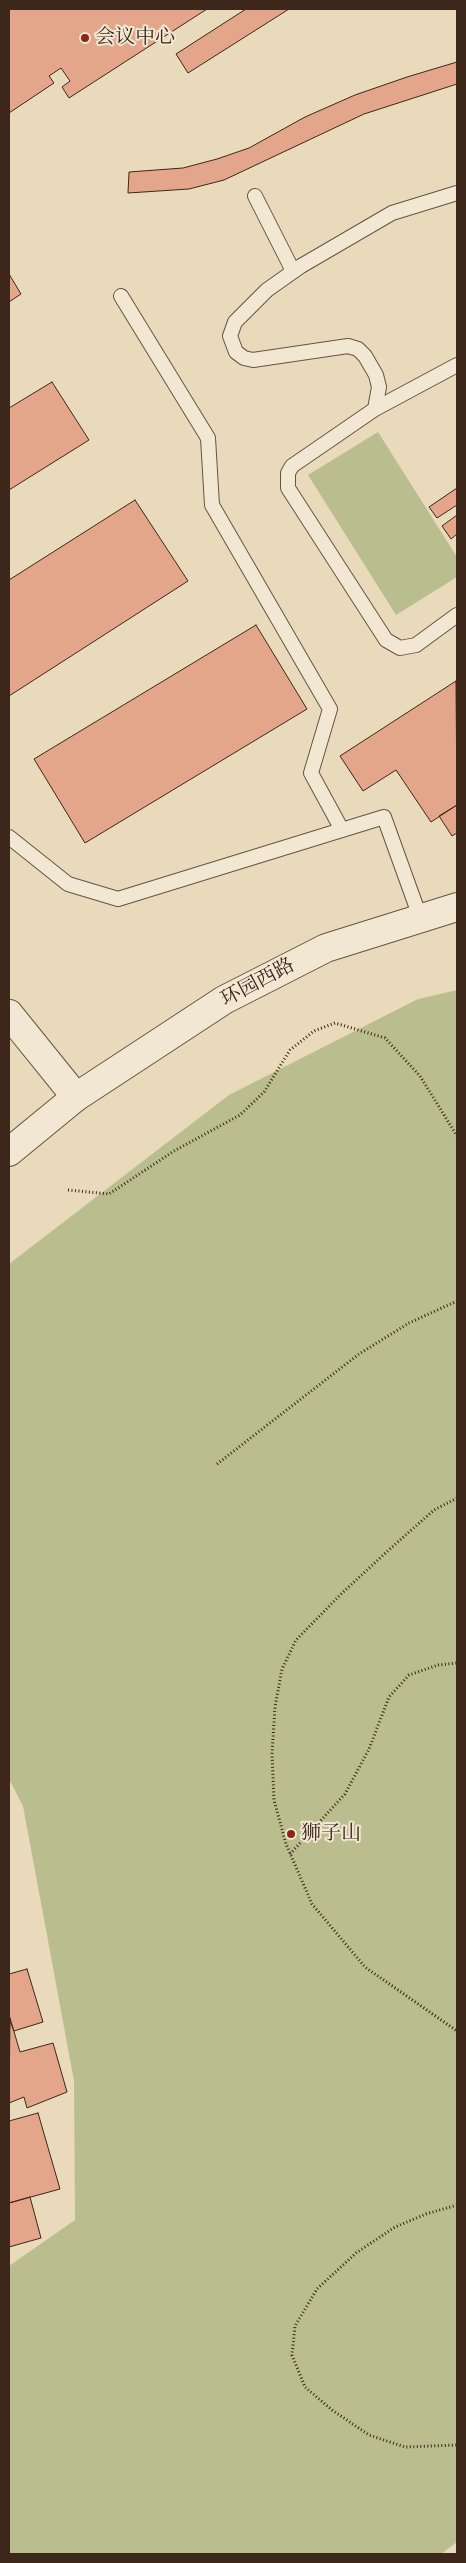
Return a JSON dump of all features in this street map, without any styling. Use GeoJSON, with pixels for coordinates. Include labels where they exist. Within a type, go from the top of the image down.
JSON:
{"type":"FeatureCollection","features":[{"type":"Feature","properties":{"kind":"street","name":"环园西路"},"geometry":{"type":"LineString","coordinates":[[9,1152],[76,1097],[224,1000],[326,948],[420,917],[457,907]]}},
{"type":"Feature","properties":{"kind":"street"},"geometry":{"type":"LineString","coordinates":[[9,1014],[76,1097]]}},
{"type":"Feature","properties":{"kind":"lane"},"geometry":{"type":"LineString","coordinates":[[375,409],[378,398],[376,375],[365,356],[358,350],[348,346],[253,360],[244,358],[236,352],[230,336],[235,322],[267,290],[293,271],[392,213],[457,193]]}},
{"type":"Feature","properties":{"kind":"lane"},"geometry":{"type":"LineString","coordinates":[[255,196],[293,271]]}},
{"type":"Feature","properties":{"kind":"lane"},"geometry":{"type":"LineString","coordinates":[[121,296],[208,438],[212,506],[330,709],[311,772],[342,830]]}},
{"type":"Feature","properties":{"kind":"lane"},"geometry":{"type":"LineString","coordinates":[[457,365],[375,409],[292,466],[288,473],[288,488],[386,640],[400,648],[416,645],[457,615]]}},
{"type":"Feature","properties":{"kind":"lane"},"geometry":{"type":"LineString","coordinates":[[9,837],[68,884],[118,899],[384,817],[420,917]]}},
{"type":"Feature","properties":{"kind":"path"},"geometry":{"type":"LineString","coordinates":[[68,1190],[109,1194],[174,1151],[240,1115],[264,1092],[290,1050],[314,1032],[335,1022],[385,1038],[420,1076],[457,1136]]}},
{"type":"Feature","properties":{"kind":"path"},"geometry":{"type":"LineString","coordinates":[[217,1464],[359,1354],[410,1323],[457,1301]]}},
{"type":"Feature","properties":{"kind":"path"},"geometry":{"type":"LineString","coordinates":[[457,1498],[434,1510],[340,1594],[296,1640],[282,1669],[275,1707],[272,1754],[274,1800],[290,1854],[312,1904],[365,1967],[457,2031]]}},
{"type":"Feature","properties":{"kind":"path"},"geometry":{"type":"LineString","coordinates":[[290,1854],[346,1794],[369,1749],[389,1697],[409,1675],[438,1665],[457,1663]]}},
{"type":"Feature","properties":{"kind":"path"},"geometry":{"type":"LineString","coordinates":[[457,2205],[426,2214],[395,2228],[356,2253],[317,2289],[295,2326],[292,2355],[305,2387],[332,2410],[369,2434],[405,2447],[457,2445]]}},
{"type":"Feature","properties":{"kind":"green space"},"geometry":{"type":"Polygon","coordinates":[[[378,432],[457,557],[457,577],[396,615],[308,475],[378,432]]]}},
{"type":"Feature","properties":{"kind":"green space"},"geometry":{"type":"Polygon","coordinates":[[[457,990],[457,2542],[441,2554],[9,2554],[9,2266],[75,2220],[74,2081],[23,1806],[9,1779],[9,1264],[229,1095],[418,999],[457,990]]]}},
{"type":"Feature","properties":{"kind":"building","name":"会议中心"},"geometry":{"type":"Polygon","coordinates":[[[9,9],[207,9],[69,98],[62,87],[70,81],[61,68],[49,76],[54,83],[9,113],[9,9]]]}},
{"type":"Feature","properties":{"kind":"building"},"geometry":{"type":"Polygon","coordinates":[[[246,9],[289,9],[188,73],[176,54],[246,9]]]}},
{"type":"Feature","properties":{"kind":"building"},"geometry":{"type":"Polygon","coordinates":[[[457,62],[457,84],[364,114],[224,180],[189,189],[128,193],[129,172],[183,168],[217,159],[249,148],[305,117],[355,95],[457,62]]]}},
{"type":"Feature","properties":{"kind":"building"},"geometry":{"type":"Polygon","coordinates":[[[9,274],[21,294],[9,302],[9,274]]]}},
{"type":"Feature","properties":{"kind":"building"},"geometry":{"type":"Polygon","coordinates":[[[52,382],[89,440],[9,490],[9,408],[52,382]]]}},
{"type":"Feature","properties":{"kind":"building"},"geometry":{"type":"Polygon","coordinates":[[[457,488],[457,505],[437,518],[429,507],[457,488]]]}},
{"type":"Feature","properties":{"kind":"building"},"geometry":{"type":"Polygon","coordinates":[[[135,500],[188,581],[9,696],[9,580],[135,500]]]}},
{"type":"Feature","properties":{"kind":"building"},"geometry":{"type":"Polygon","coordinates":[[[457,515],[457,534],[451,539],[442,526],[457,515]]]}},
{"type":"Feature","properties":{"kind":"building"},"geometry":{"type":"Polygon","coordinates":[[[256,625],[307,709],[85,843],[34,759],[256,625]]]}},
{"type":"Feature","properties":{"kind":"building"},"geometry":{"type":"Polygon","coordinates":[[[456,681],[457,805],[431,822],[396,770],[363,791],[340,756],[456,681]]]}},
{"type":"Feature","properties":{"kind":"building"},"geometry":{"type":"Polygon","coordinates":[[[457,805],[457,833],[452,836],[439,816],[457,805]]]}},
{"type":"Feature","properties":{"kind":"building"},"geometry":{"type":"Polygon","coordinates":[[[27,1969],[43,2022],[14,2031],[9,2019],[9,1974],[27,1969]]]}},
{"type":"Feature","properties":{"kind":"building"},"geometry":{"type":"Polygon","coordinates":[[[10,2018],[20,2052],[53,2043],[67,2092],[27,2108],[24,2097],[9,2103],[10,2018]]]}},
{"type":"Feature","properties":{"kind":"building"},"geometry":{"type":"Polygon","coordinates":[[[38,2113],[60,2189],[9,2203],[9,2121],[38,2113]]]}},
{"type":"Feature","properties":{"kind":"building"},"geometry":{"type":"Polygon","coordinates":[[[30,2197],[41,2238],[9,2247],[9,2203],[30,2197]]]}},
{"type":"Feature","properties":{"kind":"place","name":"会议中心"},"geometry":{"type":"Point","coordinates":[85,38]}},
{"type":"Feature","properties":{"kind":"place","name":"狮子山"},"geometry":{"type":"Point","coordinates":[291,1834]}}]}
